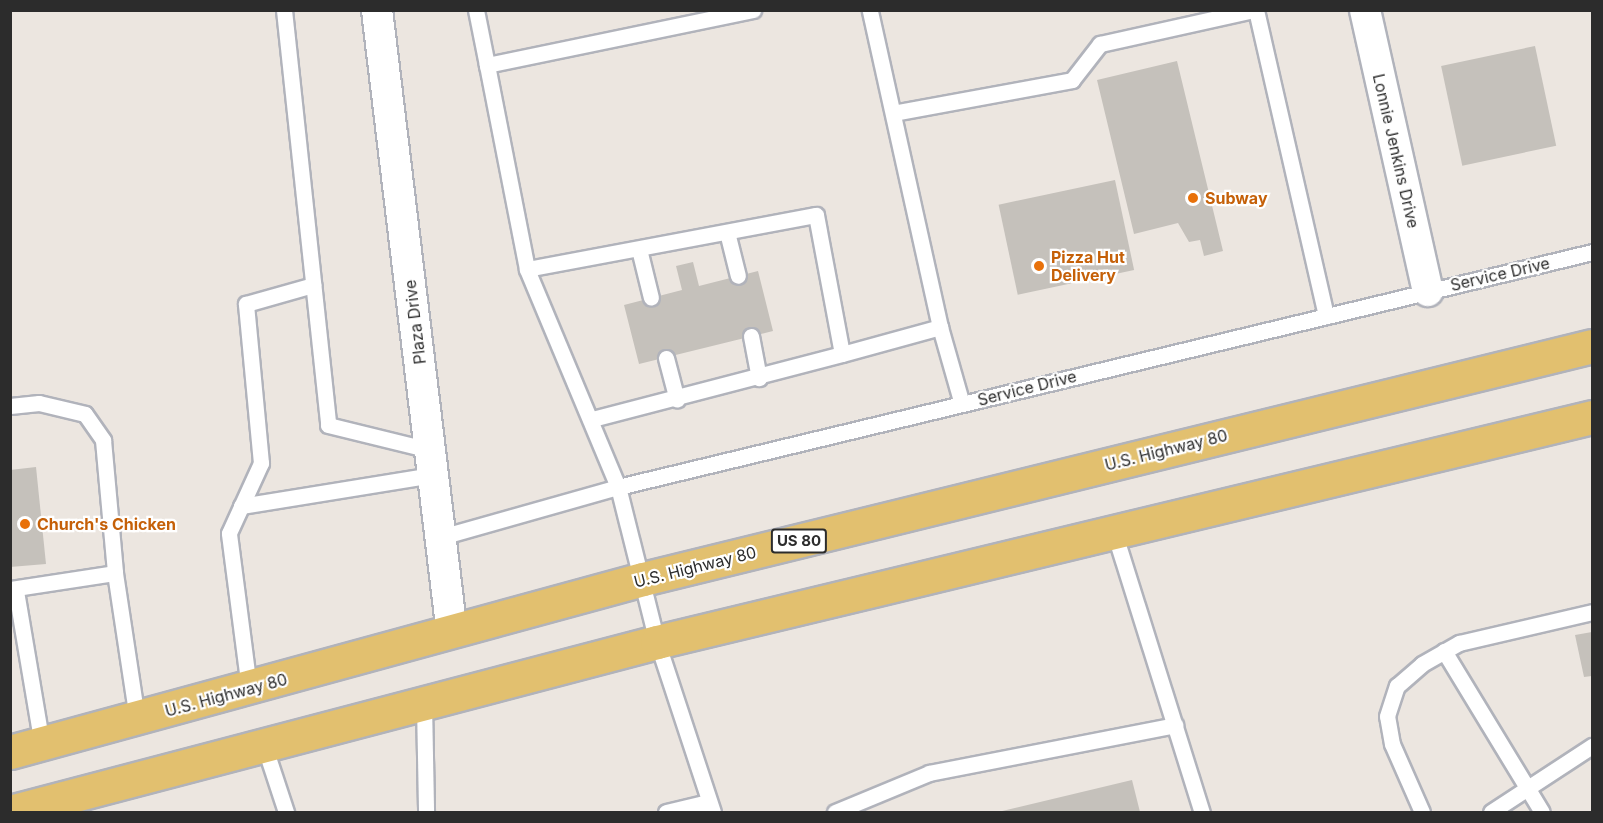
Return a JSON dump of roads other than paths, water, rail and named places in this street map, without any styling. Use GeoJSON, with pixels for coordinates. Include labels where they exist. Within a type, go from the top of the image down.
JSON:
{"type":"FeatureCollection","features":[{"type":"Feature","properties":{"kind":"main road","name":"U.S. Highway 80"},"geometry":{"type":"LineString","coordinates":[[10,752],[643,579],[1593,346]]}},
{"type":"Feature","properties":{"kind":"main road"},"geometry":{"type":"LineString","coordinates":[[10,812],[85,803],[264,745],[657,642],[1593,417]]}},
{"type":"Feature","properties":{"kind":"street","name":"Plaza Drive"},"geometry":{"type":"LineString","coordinates":[[377,10],[452,633]]}},
{"type":"Feature","properties":{"kind":"street","name":"Lonnie Jenkins Drive"},"geometry":{"type":"LineString","coordinates":[[1365,10],[1428,291]]}},
{"type":"Feature","properties":{"kind":"lane"},"geometry":{"type":"LineString","coordinates":[[284,10],[328,424],[431,463]]}},
{"type":"Feature","properties":{"kind":"lane"},"geometry":{"type":"LineString","coordinates":[[476,10],[527,269],[592,419],[618,487],[657,642],[711,807],[666,813]]}},
{"type":"Feature","properties":{"kind":"lane"},"geometry":{"type":"LineString","coordinates":[[487,65],[753,10]]}},
{"type":"Feature","properties":{"kind":"lane"},"geometry":{"type":"LineString","coordinates":[[870,10],[940,327],[962,404]]}},
{"type":"Feature","properties":{"kind":"lane"},"geometry":{"type":"LineString","coordinates":[[893,113],[1072,80],[1100,44],[1254,10],[1326,316]]}},
{"type":"Feature","properties":{"kind":"lane"},"geometry":{"type":"LineString","coordinates":[[527,269],[816,215],[842,354]]}},
{"type":"Feature","properties":{"kind":"lane"},"geometry":{"type":"LineString","coordinates":[[727,232],[738,276]]}},
{"type":"Feature","properties":{"kind":"lane"},"geometry":{"type":"LineString","coordinates":[[639,249],[651,298]]}},
{"type":"Feature","properties":{"kind":"lane","name":"Service Drive"},"geometry":{"type":"LineString","coordinates":[[441,537],[618,487],[1593,252]]}},
{"type":"Feature","properties":{"kind":"lane"},"geometry":{"type":"LineString","coordinates":[[249,688],[229,533],[261,463],[246,304],[313,285]]}},
{"type":"Feature","properties":{"kind":"lane"},"geometry":{"type":"LineString","coordinates":[[592,419],[677,400],[940,327]]}},
{"type":"Feature","properties":{"kind":"lane"},"geometry":{"type":"LineString","coordinates":[[752,336],[759,378]]}},
{"type":"Feature","properties":{"kind":"lane"},"geometry":{"type":"LineString","coordinates":[[666,358],[677,400]]}},
{"type":"Feature","properties":{"kind":"lane"},"geometry":{"type":"LineString","coordinates":[[10,406],[39,403],[85,414],[103,440],[114,573],[137,718]]}},
{"type":"Feature","properties":{"kind":"lane"},"geometry":{"type":"LineString","coordinates":[[241,506],[431,463]]}},
{"type":"Feature","properties":{"kind":"lane"},"geometry":{"type":"LineString","coordinates":[[1114,532],[1202,813]]}},
{"type":"Feature","properties":{"kind":"lane"},"geometry":{"type":"LineString","coordinates":[[42,744],[13,590],[114,573]]}},
{"type":"Feature","properties":{"kind":"lane"},"geometry":{"type":"LineString","coordinates":[[1422,813],[1392,744],[1387,716],[1397,686],[1422,664],[1459,643],[1593,612]]}},
{"type":"Feature","properties":{"kind":"lane"},"geometry":{"type":"LineString","coordinates":[[1444,651],[1542,813]]}},
{"type":"Feature","properties":{"kind":"lane"},"geometry":{"type":"LineString","coordinates":[[424,704],[426,813]]}},
{"type":"Feature","properties":{"kind":"lane"},"geometry":{"type":"LineString","coordinates":[[834,813],[929,773],[1175,725]]}},
{"type":"Feature","properties":{"kind":"lane"},"geometry":{"type":"LineString","coordinates":[[264,745],[286,813]]}},
{"type":"Feature","properties":{"kind":"lane"},"geometry":{"type":"LineString","coordinates":[[1491,813],[1593,746]]}},
{"type":"Feature","properties":{"kind":"place","name":"Subway"},"geometry":{"type":"Point","coordinates":[1193,198]}},
{"type":"Feature","properties":{"kind":"place","name":"Pizza Hut Delivery"},"geometry":{"type":"Point","coordinates":[1039,266]}},
{"type":"Feature","properties":{"kind":"place","name":"Church's Chicken"},"geometry":{"type":"Point","coordinates":[25,524]}}]}
